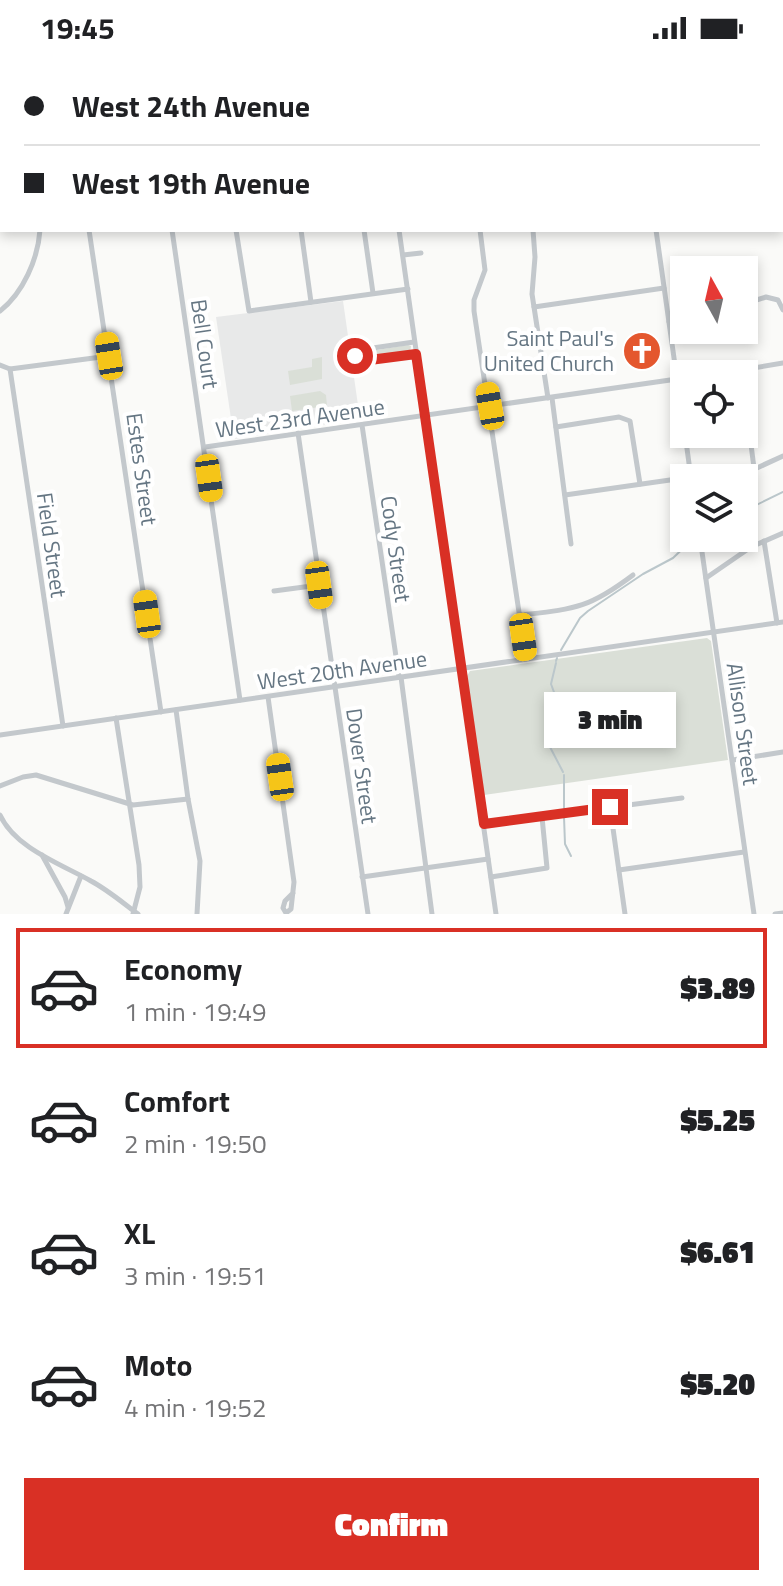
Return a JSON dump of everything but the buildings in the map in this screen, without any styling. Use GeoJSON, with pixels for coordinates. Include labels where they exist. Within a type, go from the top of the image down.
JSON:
{"type":"FeatureCollection","features":[{"type":"Feature","properties":{"kind":"street"},"geometry":{"type":"LineString","coordinates":[[0,311],[20,291],[38,248],[40,232]]}},
{"type":"Feature","properties":{"kind":"street","name":"Estes Street"},"geometry":{"type":"LineString","coordinates":[[89,232],[161,712]]}},
{"type":"Feature","properties":{"kind":"street","name":"Bell Court"},"geometry":{"type":"LineString","coordinates":[[172,232],[240,700]]}},
{"type":"Feature","properties":{"kind":"street"},"geometry":{"type":"LineString","coordinates":[[236,232],[249,311],[408,289]]}},
{"type":"Feature","properties":{"kind":"street"},"geometry":{"type":"LineString","coordinates":[[301,232],[311,302]]}},
{"type":"Feature","properties":{"kind":"street"},"geometry":{"type":"LineString","coordinates":[[364,232],[373,293]]}},
{"type":"Feature","properties":{"kind":"street"},"geometry":{"type":"LineString","coordinates":[[399,232],[496,914]]}},
{"type":"Feature","properties":{"kind":"street"},"geometry":{"type":"LineString","coordinates":[[480,232],[485,270],[474,300],[474,311],[526,659]]}},
{"type":"Feature","properties":{"kind":"street"},"geometry":{"type":"LineString","coordinates":[[533,232],[534,307],[556,427],[571,544]]}},
{"type":"Feature","properties":{"kind":"street"},"geometry":{"type":"LineString","coordinates":[[656,232],[676,360]]}},
{"type":"Feature","properties":{"kind":"street"},"geometry":{"type":"LineString","coordinates":[[403,255],[421,253]]}},
{"type":"Feature","properties":{"kind":"street"},"geometry":{"type":"LineString","coordinates":[[534,307],[664,288]]}},
{"type":"Feature","properties":{"kind":"street"},"geometry":{"type":"LineString","coordinates":[[758,300],[766,297],[778,300],[783,310]]}},
{"type":"Feature","properties":{"kind":"street"},"geometry":{"type":"LineString","coordinates":[[414,342],[359,350],[355,356],[362,361],[416,354]]}},
{"type":"Feature","properties":{"kind":"street"},"geometry":{"type":"LineString","coordinates":[[0,365],[10,369],[109,356]]}},
{"type":"Feature","properties":{"kind":"street"},"geometry":{"type":"LineString","coordinates":[[758,368],[783,363]]}},
{"type":"Feature","properties":{"kind":"street","name":"Field Street"},"geometry":{"type":"LineString","coordinates":[[10,369],[63,726]]}},
{"type":"Feature","properties":{"kind":"street","name":"West 23rd Avenue"},"geometry":{"type":"LineString","coordinates":[[205,447],[670,380]]}},
{"type":"Feature","properties":{"kind":"street"},"geometry":{"type":"LineString","coordinates":[[556,427],[623,417],[631,424],[640,484]]}},
{"type":"Feature","properties":{"kind":"street","name":"Cody Street"},"geometry":{"type":"LineString","coordinates":[[362,425],[432,914]]}},
{"type":"Feature","properties":{"kind":"street","name":"Dover Street"},"geometry":{"type":"LineString","coordinates":[[298,433],[368,914]]}},
{"type":"Feature","properties":{"kind":"street"},"geometry":{"type":"LineString","coordinates":[[758,466],[783,456]]}},
{"type":"Feature","properties":{"kind":"street"},"geometry":{"type":"LineString","coordinates":[[565,495],[670,480]]}},
{"type":"Feature","properties":{"kind":"street"},"geometry":{"type":"LineString","coordinates":[[706,578],[751,547],[783,533]]}},
{"type":"Feature","properties":{"kind":"street"},"geometry":{"type":"LineString","coordinates":[[764,541],[780,622]]}},
{"type":"Feature","properties":{"kind":"street","name":"Allison Street"},"geometry":{"type":"LineString","coordinates":[[702,552],[754,914]]}},
{"type":"Feature","properties":{"kind":"street"},"geometry":{"type":"LineString","coordinates":[[520,615],[577,608],[607,595],[633,575]]}},
{"type":"Feature","properties":{"kind":"street"},"geometry":{"type":"LineString","coordinates":[[274,591],[319,585]]}},
{"type":"Feature","properties":{"kind":"street","name":"West 20th Avenue"},"geometry":{"type":"LineString","coordinates":[[0,735],[780,622]]}},
{"type":"Feature","properties":{"kind":"street"},"geometry":{"type":"LineString","coordinates":[[268,697],[293,893]]}},
{"type":"Feature","properties":{"kind":"street"},"geometry":{"type":"LineString","coordinates":[[176,710],[200,861],[197,914]]}},
{"type":"Feature","properties":{"kind":"street"},"geometry":{"type":"LineString","coordinates":[[0,815],[18,838],[135,913],[140,887],[116,718]]}},
{"type":"Feature","properties":{"kind":"street"},"geometry":{"type":"LineString","coordinates":[[732,760],[783,752]]}},
{"type":"Feature","properties":{"kind":"street"},"geometry":{"type":"LineString","coordinates":[[0,786],[36,775],[129,804],[188,799]]}},
{"type":"Feature","properties":{"kind":"street"},"geometry":{"type":"LineString","coordinates":[[484,824],[682,798]]}},
{"type":"Feature","properties":{"kind":"street"},"geometry":{"type":"LineString","coordinates":[[610,807],[625,914]]}},
{"type":"Feature","properties":{"kind":"street"},"geometry":{"type":"LineString","coordinates":[[491,877],[547,868],[542,817]]}},
{"type":"Feature","properties":{"kind":"street"},"geometry":{"type":"LineString","coordinates":[[619,870],[744,852]]}},
{"type":"Feature","properties":{"kind":"street"},"geometry":{"type":"LineString","coordinates":[[42,854],[65,897],[67,911]]}},
{"type":"Feature","properties":{"kind":"street"},"geometry":{"type":"LineString","coordinates":[[362,877],[488,859]]}},
{"type":"Feature","properties":{"kind":"street"},"geometry":{"type":"LineString","coordinates":[[67,911],[81,876]]}},
{"type":"Feature","properties":{"kind":"street"},"geometry":{"type":"LineString","coordinates":[[775,914],[783,913]]}},
{"type":"Feature","properties":{"kind":"shaded area"},"geometry":{"type":"Polygon","coordinates":[[[343,301],[360,419],[234,439],[216,317],[343,301]]]}},
{"type":"Feature","properties":{"kind":"shaded area"},"geometry":{"type":"Polygon","coordinates":[[[411,346],[410,352],[362,359],[357,356],[358,353],[411,346]]]}},
{"type":"Feature","properties":{"kind":"shaded area"},"geometry":{"type":"Polygon","coordinates":[[[322,357],[322,379],[290,385],[288,371],[312,367],[312,359],[322,357]]]}},
{"type":"Feature","properties":{"kind":"shaded area"},"geometry":{"type":"Polygon","coordinates":[[[320,391],[326,395],[327,406],[292,411],[290,396],[320,391]]]}},
{"type":"Feature","properties":{"kind":"shaded area"},"geometry":{"type":"Polygon","coordinates":[[[707,638],[711,641],[728,760],[484,795],[467,676],[470,671],[707,638]]]}},
{"type":"Feature","properties":{"kind":"waterway"},"geometry":{"type":"LineString","coordinates":[[758,504],[783,492]]}},
{"type":"Feature","properties":{"kind":"waterway"},"geometry":{"type":"LineString","coordinates":[[561,650],[580,618],[588,611],[679,552]]}},
{"type":"Feature","properties":{"kind":"waterway"},"geometry":{"type":"LineString","coordinates":[[556,663],[551,684],[558,703]]}},
{"type":"Feature","properties":{"kind":"waterway"},"geometry":{"type":"LineString","coordinates":[[556,725],[558,706]]}},
{"type":"Feature","properties":{"kind":"waterway"},"geometry":{"type":"LineString","coordinates":[[555,728],[550,747],[563,772]]}},
{"type":"Feature","properties":{"kind":"waterway"},"geometry":{"type":"LineString","coordinates":[[564,775],[564,808]]}},
{"type":"Feature","properties":{"kind":"waterway"},"geometry":{"type":"LineString","coordinates":[[564,817],[565,844],[571,856]]}},
{"type":"Feature","properties":{"kind":"place","name":"Saint Paul's United Church"},"geometry":{"type":"Point","coordinates":[642,351]}},
{"type":"Feature","properties":{"kind":"route"},"geometry":{"type":"LineString","coordinates":[[355,356],[362,361],[416,354],[484,824],[610,807]]}}]}
